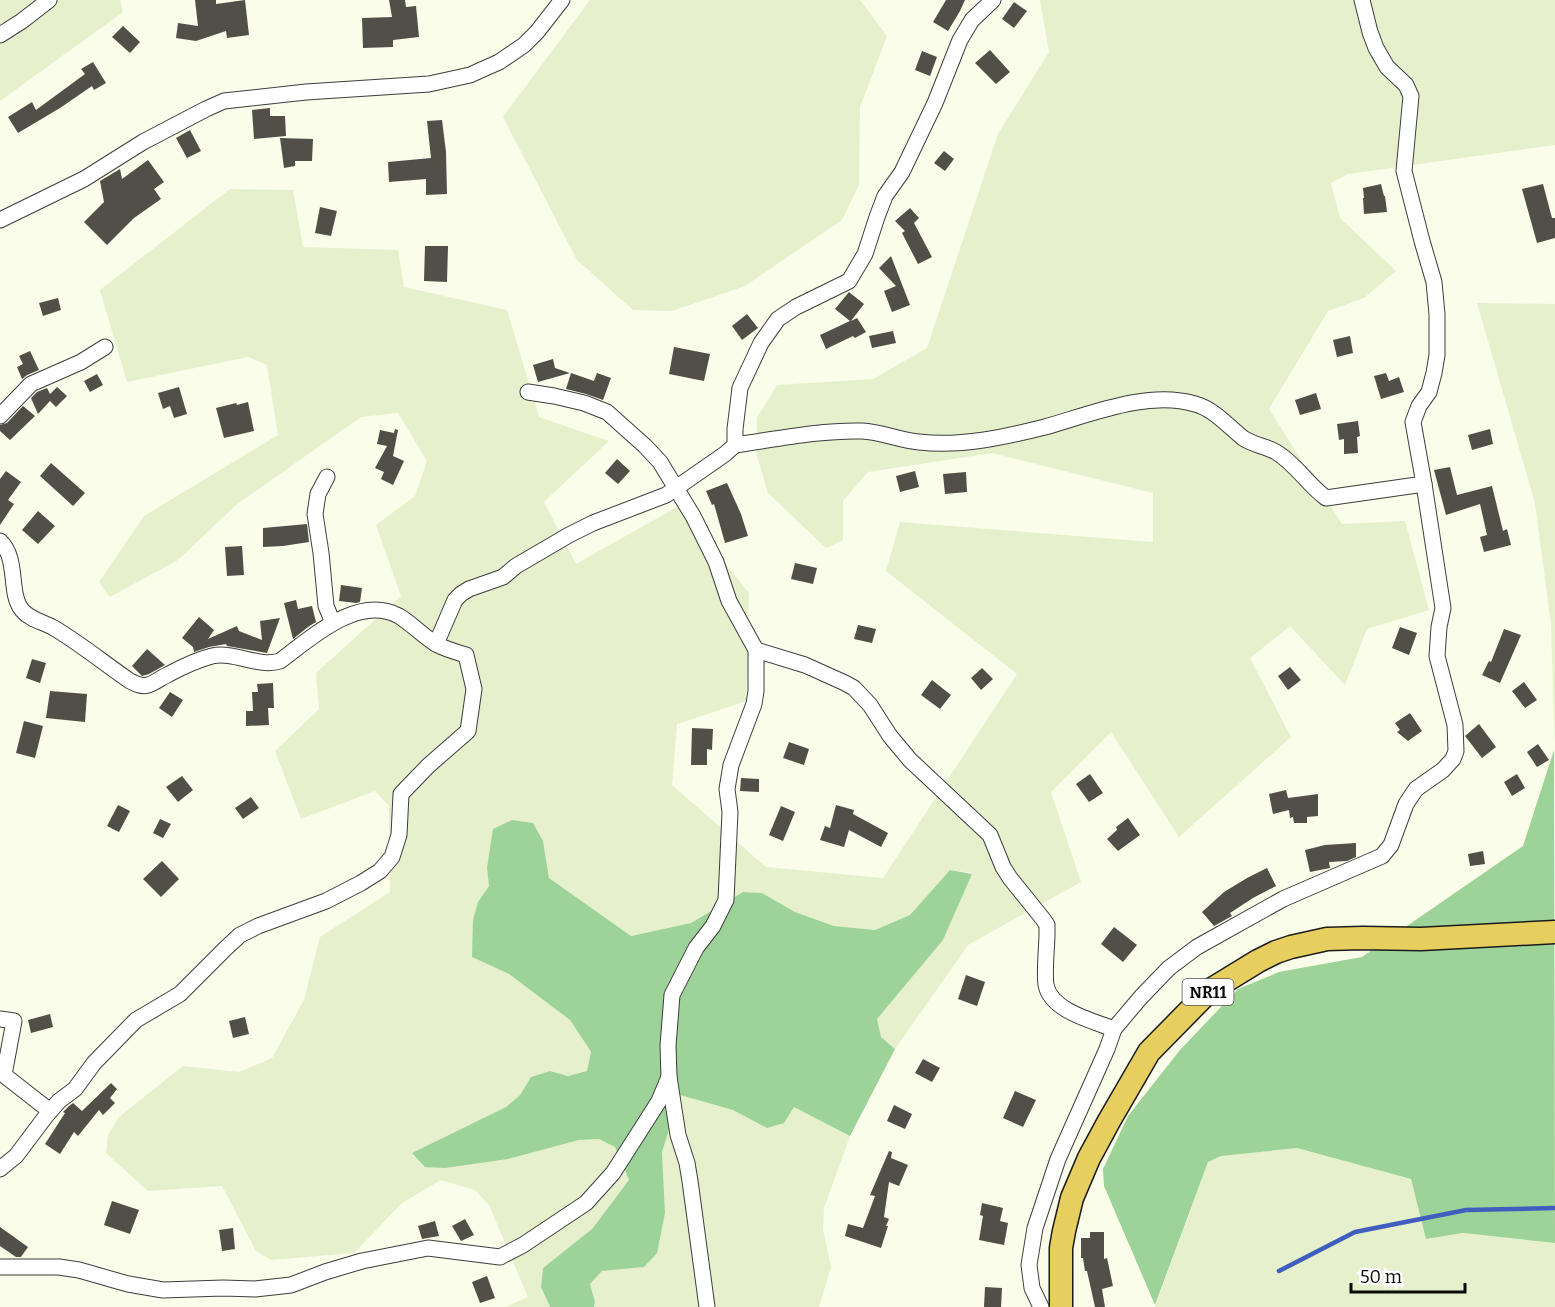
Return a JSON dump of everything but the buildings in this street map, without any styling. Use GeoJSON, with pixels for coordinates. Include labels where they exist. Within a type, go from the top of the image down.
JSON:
{"type":"FeatureCollection","features":[{"type":"Feature","properties":{"kind":"highway","name":"NR11"},"geometry":{"type":"LineString","coordinates":[[1061,1307],[1061,1248],[1064,1231],[1072,1198],[1089,1158],[1149,1052],[1209,991],[1276,952],[1291,946],[1316,941],[1363,938],[1421,939],[1555,932]]}},
{"type":"Feature","properties":{"kind":"street"},"geometry":{"type":"LineString","coordinates":[[0,35],[49,0]]}},
{"type":"Feature","properties":{"kind":"street"},"geometry":{"type":"LineString","coordinates":[[0,220],[84,179],[143,142],[206,108],[224,101],[306,92],[429,84],[470,75],[499,62],[524,45],[562,0]]}},
{"type":"Feature","properties":{"kind":"street"},"geometry":{"type":"LineString","coordinates":[[735,446],[740,388],[761,343],[778,319],[796,307],[849,281],[865,254],[885,196],[902,172],[935,103],[960,40],[972,20],[993,0]]}},
{"type":"Feature","properties":{"kind":"street"},"geometry":{"type":"LineString","coordinates":[[1041,1307],[1032,1288],[1029,1265],[1035,1228],[1058,1159],[1114,1029],[1169,968],[1197,946],[1283,899],[1382,856],[1391,845],[1406,804],[1416,789],[1443,770],[1456,752],[1455,725],[1437,656],[1443,608],[1413,422],[1419,406],[1429,392],[1434,373],[1437,355],[1437,314],[1434,282],[1404,171],[1411,96],[1406,85],[1387,67],[1376,48],[1362,0]]}},
{"type":"Feature","properties":{"kind":"street"},"geometry":{"type":"LineString","coordinates":[[0,416],[31,384],[81,363],[105,347]]}},
{"type":"Feature","properties":{"kind":"street"},"geometry":{"type":"LineString","coordinates":[[528,392],[584,403],[608,412],[660,462],[705,540],[716,562],[729,601],[756,650],[754,704],[731,765],[727,789],[730,812],[726,900],[713,926],[696,948],[672,995],[668,1046],[669,1077],[678,1135],[690,1181],[707,1307]]}},
{"type":"Feature","properties":{"kind":"street"},"geometry":{"type":"LineString","coordinates":[[436,644],[454,600],[469,589],[503,577],[516,566],[593,523],[666,495],[735,446],[830,433],[863,431],[917,442],[947,444],[1020,433],[1122,405],[1179,400],[1198,405],[1213,413],[1252,443],[1275,452],[1289,462],[1326,498],[1424,484]]}},
{"type":"Feature","properties":{"kind":"street"},"geometry":{"type":"LineString","coordinates":[[327,477],[318,494],[315,514],[326,606],[333,623]]}},
{"type":"Feature","properties":{"kind":"street"},"geometry":{"type":"LineString","coordinates":[[0,541],[12,564],[16,595],[21,609],[33,618],[53,627],[139,685],[148,685],[171,672],[212,656],[225,655],[266,664],[280,661],[333,623],[353,614],[381,610],[398,616],[436,644],[466,655],[474,689],[468,731],[428,766],[401,794],[399,834],[392,857],[380,871],[326,901],[240,935],[180,994],[136,1020],[94,1063],[75,1089],[50,1111],[16,1156],[0,1169]]}},
{"type":"Feature","properties":{"kind":"street"},"geometry":{"type":"LineString","coordinates":[[756,650],[805,665],[854,688],[910,760],[990,835],[1010,878],[1047,925],[1046,984],[1050,995],[1071,1012],[1114,1029]]}},
{"type":"Feature","properties":{"kind":"street"},"geometry":{"type":"LineString","coordinates":[[0,1019],[14,1021],[4,1075],[50,1111]]}},
{"type":"Feature","properties":{"kind":"street"},"geometry":{"type":"LineString","coordinates":[[0,1267],[59,1267],[163,1290],[255,1289],[291,1285],[362,1261],[428,1248],[500,1257],[586,1203],[613,1173],[659,1101],[669,1077]]}},
{"type":"Feature","properties":{"kind":"green space"},"geometry":{"type":"Polygon","coordinates":[[[0,0],[120,0],[123,12],[0,101],[0,0]]]}},
{"type":"Feature","properties":{"kind":"green space"},"geometry":{"type":"Polygon","coordinates":[[[590,0],[860,0],[887,36],[860,107],[859,185],[842,220],[745,286],[672,311],[633,310],[577,260],[503,117],[590,0]]]}},
{"type":"Feature","properties":{"kind":"green space"},"geometry":{"type":"Polygon","coordinates":[[[1040,0],[1555,0],[1555,145],[1348,174],[1331,183],[1340,218],[1396,271],[1364,298],[1328,311],[1269,409],[1342,524],[1405,521],[1429,610],[1367,629],[1345,685],[1290,626],[1250,658],[1291,737],[1179,837],[1111,732],[1051,792],[1081,882],[968,945],[895,1049],[881,1037],[877,1019],[943,940],[972,873],[950,870],[910,915],[875,930],[834,926],[795,912],[762,893],[743,892],[691,923],[631,936],[549,878],[543,841],[487,868],[489,886],[478,902],[472,957],[509,974],[570,1020],[591,1053],[587,1071],[568,1076],[550,1071],[531,1077],[520,1095],[506,1107],[412,1153],[508,1159],[579,1140],[599,1139],[615,1147],[629,1180],[592,1229],[543,1268],[541,1287],[550,1307],[506,1307],[528,1297],[489,1205],[475,1190],[441,1180],[402,1203],[354,1253],[271,1260],[256,1251],[222,1186],[148,1191],[106,1153],[108,1135],[119,1117],[183,1066],[239,1072],[272,1058],[304,1000],[320,937],[390,892],[389,806],[375,791],[301,819],[275,751],[319,709],[316,673],[401,596],[376,525],[415,496],[427,461],[398,413],[361,417],[236,505],[178,560],[110,597],[99,582],[144,516],[278,435],[267,365],[248,357],[127,382],[100,290],[230,189],[293,190],[303,247],[398,250],[404,287],[507,310],[539,417],[609,441],[544,502],[576,564],[679,506],[749,593],[746,701],[677,724],[672,785],[766,867],[883,878],[1017,674],[886,571],[900,522],[1153,542],[1153,493],[992,453],[868,472],[843,501],[843,540],[826,548],[768,493],[757,456],[757,418],[777,385],[873,379],[927,348],[998,134],[1049,52],[1040,0]]]}},
{"type":"Feature","properties":{"kind":"green space"},"geometry":{"type":"Polygon","coordinates":[[[1477,303],[1555,304],[1555,750],[1551,624],[1535,503],[1477,303]]]}},
{"type":"Feature","properties":{"kind":"green space"},"geometry":{"type":"Polygon","coordinates":[[[1554,750],[1555,1243],[1463,1233],[1426,1239],[1411,1179],[1297,1148],[1221,1156],[1208,1162],[1155,1305],[1104,1186],[1103,1169],[1128,1116],[1180,1050],[1238,989],[1279,972],[1362,957],[1523,846],[1554,750]]]}},
{"type":"Feature","properties":{"kind":"green space"},"geometry":{"type":"Polygon","coordinates":[[[512,820],[533,823],[543,841],[549,878],[631,936],[691,923],[743,892],[762,893],[795,912],[834,926],[875,930],[910,915],[950,870],[972,874],[943,940],[877,1019],[881,1037],[895,1049],[850,1136],[794,1107],[784,1123],[767,1128],[733,1110],[680,1095],[662,1152],[665,1213],[657,1253],[644,1267],[602,1271],[590,1284],[595,1302],[594,1307],[550,1307],[541,1287],[543,1268],[592,1229],[629,1180],[615,1147],[599,1139],[579,1140],[508,1159],[445,1168],[425,1167],[412,1153],[506,1107],[520,1095],[531,1077],[550,1071],[568,1076],[587,1071],[591,1052],[570,1020],[509,974],[472,957],[473,920],[478,902],[489,886],[487,868],[493,829],[512,820]]]}},
{"type":"Feature","properties":{"kind":"green space"},"geometry":{"type":"Polygon","coordinates":[[[680,1095],[733,1110],[767,1128],[794,1107],[850,1136],[824,1208],[823,1229],[831,1267],[819,1307],[594,1307],[595,1302],[590,1284],[602,1271],[644,1267],[665,1213],[662,1152],[680,1095]]]}},
{"type":"Feature","properties":{"kind":"green space"},"geometry":{"type":"Polygon","coordinates":[[[1297,1148],[1411,1179],[1427,1239],[1463,1233],[1555,1243],[1555,1307],[1155,1307],[1208,1162],[1221,1156],[1297,1148]]]}},
{"type":"Feature","properties":{"kind":"waterway"},"geometry":{"type":"LineString","coordinates":[[1279,1271],[1355,1232],[1466,1210],[1555,1208]]}}]}
